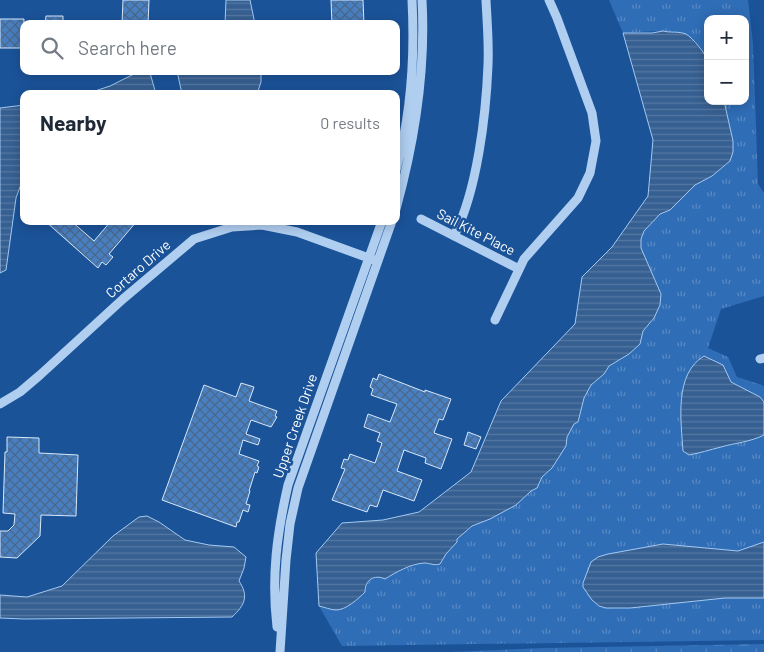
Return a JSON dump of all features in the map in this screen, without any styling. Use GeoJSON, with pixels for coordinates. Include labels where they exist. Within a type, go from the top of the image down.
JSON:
{"type":"FeatureCollection","features":[{"type":"Feature","properties":{"kind":"street"},"geometry":{"type":"LineString","coordinates":[[400,152],[406,125],[411,82],[413,53],[412,0]]}},
{"type":"Feature","properties":{"kind":"street"},"geometry":{"type":"LineString","coordinates":[[400,194],[408,164],[417,112],[422,53],[422,0]]}},
{"type":"Feature","properties":{"kind":"street"},"geometry":{"type":"LineString","coordinates":[[454,236],[462,221],[472,184],[482,128],[488,64],[486,0]]}},
{"type":"Feature","properties":{"kind":"street"},"geometry":{"type":"LineString","coordinates":[[495,320],[524,259],[578,198],[590,173],[596,141],[592,112],[558,18],[549,0]]}},
{"type":"Feature","properties":{"kind":"street","name":"Sail Kite Place"},"geometry":{"type":"LineString","coordinates":[[421,219],[519,269]]}},
{"type":"Feature","properties":{"kind":"street","name":"Cortaro Drive"},"geometry":{"type":"LineString","coordinates":[[0,404],[20,392],[40,375],[122,299],[194,239],[232,228],[254,225]]}},
{"type":"Feature","properties":{"kind":"street","name":"Cortaro Drive"},"geometry":{"type":"LineString","coordinates":[[266,225],[297,232],[373,260]]}},
{"type":"Feature","properties":{"kind":"street","name":"Upper Creek Drive"},"geometry":{"type":"LineString","coordinates":[[373,260],[381,225]]}},
{"type":"Feature","properties":{"kind":"street","name":"Upper Creek Drive"},"geometry":{"type":"LineString","coordinates":[[280,650],[275,612],[274,562],[279,524],[288,485],[373,260],[390,225]]}},
{"type":"Feature","properties":{"kind":"green space"},"geometry":{"type":"Polygon","coordinates":[[[609,0],[748,0],[753,43],[758,184],[764,193],[764,296],[721,309],[708,348],[728,357],[737,377],[764,387],[764,640],[342,646],[319,606],[337,610],[355,601],[365,592],[368,581],[371,579],[377,577],[385,579],[396,572],[422,563],[440,564],[457,542],[457,539],[475,524],[516,505],[539,484],[542,477],[552,468],[566,446],[566,440],[572,426],[578,422],[584,398],[591,385],[603,375],[609,366],[629,354],[640,344],[643,331],[653,320],[660,305],[661,294],[641,248],[641,239],[644,231],[660,214],[670,210],[695,185],[712,176],[727,164],[732,156],[733,141],[725,105],[749,105],[749,15],[704,15],[704,55],[695,41],[680,33],[661,31],[623,33],[609,0]]]}},
{"type":"Feature","properties":{"kind":"green space"},"geometry":{"type":"Polygon","coordinates":[[[764,644],[764,652],[450,652],[543,648],[764,644]]]}},
{"type":"Feature","properties":{"kind":"shaded area"},"geometry":{"type":"Polygon","coordinates":[[[226,0],[250,0],[254,20],[225,20],[226,0]]]}},
{"type":"Feature","properties":{"kind":"shaded area"},"geometry":{"type":"Polygon","coordinates":[[[663,31],[686,34],[704,54],[704,105],[725,105],[733,141],[733,152],[730,161],[712,176],[695,185],[670,210],[660,214],[644,231],[641,239],[641,248],[661,294],[660,305],[654,318],[643,331],[640,344],[629,354],[609,366],[604,374],[591,385],[584,398],[578,422],[574,424],[567,437],[566,446],[552,468],[542,477],[537,488],[516,505],[472,526],[457,539],[457,542],[440,564],[424,563],[414,565],[385,579],[377,577],[371,579],[368,581],[365,592],[340,610],[319,606],[316,553],[342,523],[383,520],[419,512],[471,472],[501,401],[575,324],[582,277],[612,247],[648,196],[653,140],[623,33],[663,31]]]}},
{"type":"Feature","properties":{"kind":"shaded area"},"geometry":{"type":"Polygon","coordinates":[[[132,75],[151,75],[155,90],[98,90],[132,75]]]}},
{"type":"Feature","properties":{"kind":"shaded area"},"geometry":{"type":"Polygon","coordinates":[[[178,75],[261,75],[258,90],[181,90],[178,75]]]}},
{"type":"Feature","properties":{"kind":"shaded area"},"geometry":{"type":"Polygon","coordinates":[[[20,106],[20,187],[16,198],[6,270],[0,273],[0,108],[20,106]]]}},
{"type":"Feature","properties":{"kind":"shaded area"},"geometry":{"type":"Polygon","coordinates":[[[704,356],[723,365],[731,382],[760,397],[764,402],[764,435],[748,441],[689,455],[683,451],[681,399],[688,374],[694,364],[704,356]]]}},
{"type":"Feature","properties":{"kind":"shaded area"},"geometry":{"type":"Polygon","coordinates":[[[147,516],[185,540],[209,545],[234,547],[246,557],[239,581],[245,596],[243,604],[232,617],[0,618],[0,595],[27,597],[62,586],[113,536],[139,517],[147,516]]]}},
{"type":"Feature","properties":{"kind":"shaded area"},"geometry":{"type":"Polygon","coordinates":[[[764,542],[764,598],[725,598],[630,608],[606,608],[599,606],[592,600],[583,587],[591,562],[598,557],[608,554],[663,544],[738,551],[764,542]]]}},
{"type":"Feature","properties":{"kind":"building"},"geometry":{"type":"Polygon","coordinates":[[[123,0],[149,0],[148,20],[122,20],[123,0]]]}},
{"type":"Feature","properties":{"kind":"building"},"geometry":{"type":"Polygon","coordinates":[[[331,0],[363,0],[364,20],[332,20],[331,0]]]}},
{"type":"Feature","properties":{"kind":"building"},"geometry":{"type":"Polygon","coordinates":[[[46,16],[63,16],[63,20],[46,20],[46,16]]]}},
{"type":"Feature","properties":{"kind":"building"},"geometry":{"type":"Polygon","coordinates":[[[0,19],[24,19],[20,20],[20,48],[0,48],[0,19]]]}},
{"type":"Feature","properties":{"kind":"building"},"geometry":{"type":"Polygon","coordinates":[[[50,225],[76,225],[94,241],[108,225],[134,225],[109,254],[113,257],[106,265],[102,262],[98,268],[50,225]]]}},
{"type":"Feature","properties":{"kind":"building"},"geometry":{"type":"Polygon","coordinates":[[[379,374],[425,392],[425,390],[451,399],[443,420],[439,419],[434,433],[452,439],[441,469],[425,463],[426,458],[404,450],[397,471],[422,480],[414,501],[383,490],[377,507],[370,505],[367,512],[332,500],[345,469],[341,468],[344,459],[348,460],[350,454],[375,463],[382,443],[377,441],[380,433],[364,427],[368,414],[390,422],[397,404],[371,395],[373,389],[370,387],[373,378],[377,380],[379,374]]]}},
{"type":"Feature","properties":{"kind":"building"},"geometry":{"type":"Polygon","coordinates":[[[241,383],[254,387],[249,401],[277,411],[275,416],[277,417],[271,427],[251,420],[246,434],[260,439],[258,445],[243,440],[239,454],[259,461],[257,466],[259,467],[257,473],[255,472],[249,491],[246,504],[250,505],[248,512],[243,510],[236,527],[162,500],[204,385],[236,397],[241,383]]]}},
{"type":"Feature","properties":{"kind":"building"},"geometry":{"type":"Polygon","coordinates":[[[468,432],[481,437],[476,449],[464,445],[468,432]]]}},
{"type":"Feature","properties":{"kind":"building"},"geometry":{"type":"Polygon","coordinates":[[[7,437],[39,438],[39,453],[78,455],[76,516],[41,515],[40,536],[17,558],[0,557],[0,531],[8,531],[14,525],[15,514],[3,513],[7,437]]]}}]}
